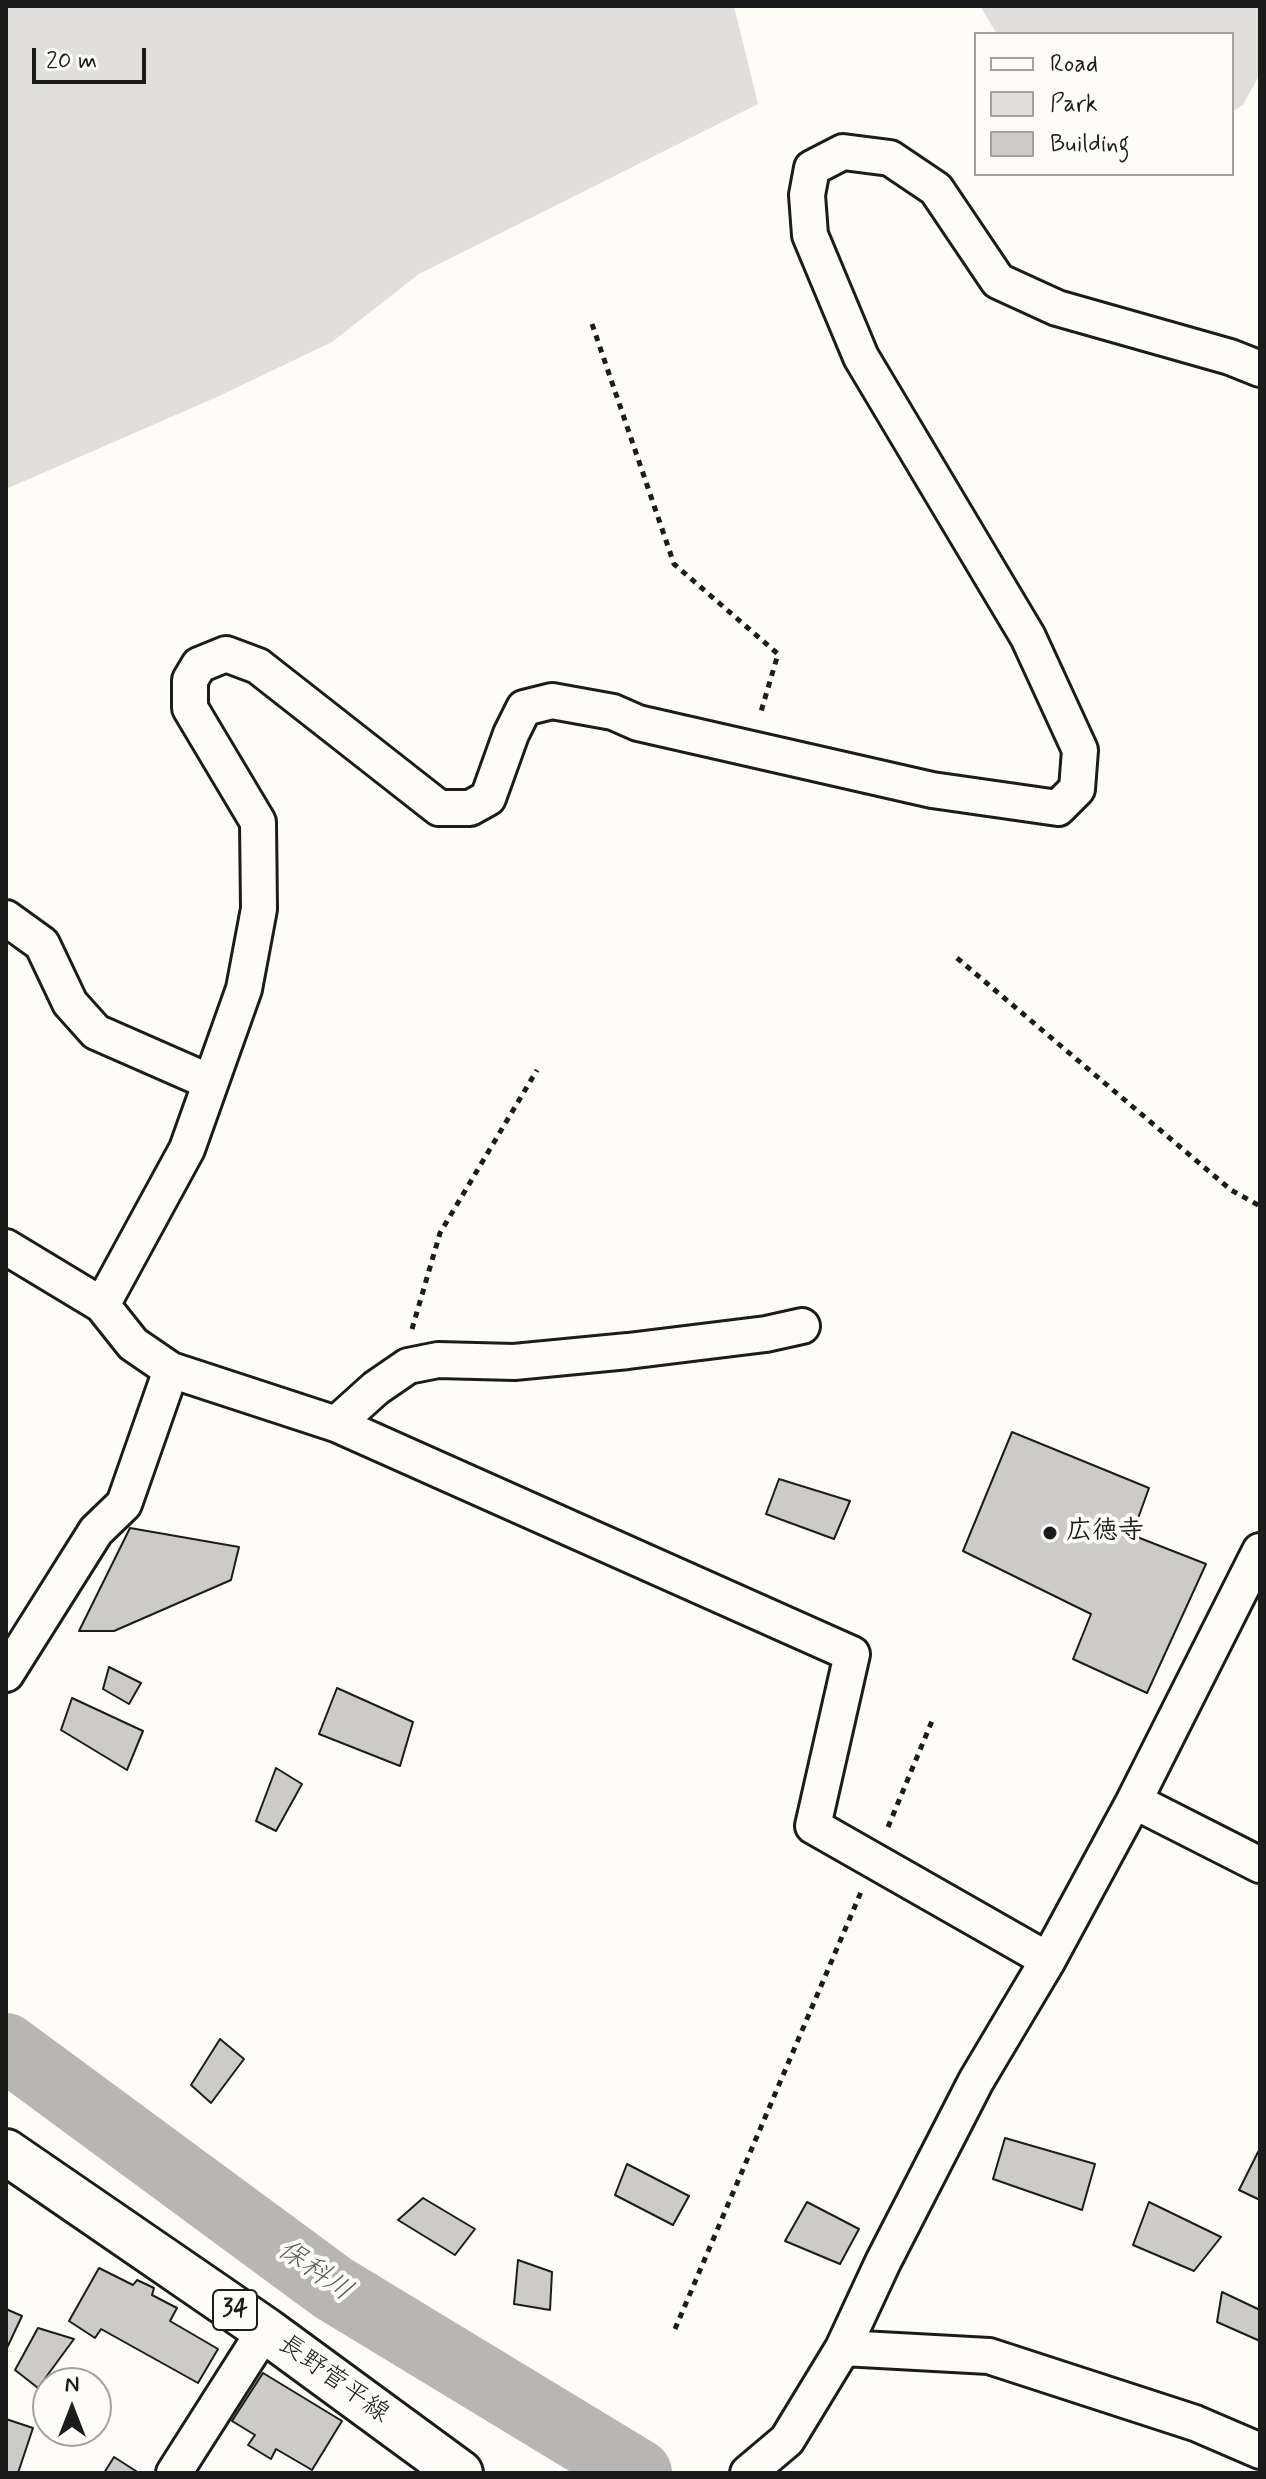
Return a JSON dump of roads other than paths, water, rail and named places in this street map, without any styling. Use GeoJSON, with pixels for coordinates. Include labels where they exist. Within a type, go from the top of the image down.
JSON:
{"type":"FeatureCollection","features":[{"type":"Feature","properties":{"kind":"main road","name":"長野菅平線"},"geometry":{"type":"LineString","coordinates":[[6,2152],[265,2330],[460,2473]]}},
{"type":"Feature","properties":{"kind":"street"},"geometry":{"type":"LineString","coordinates":[[102,1305],[187,1149],[244,989],[259,909],[258,822],[190,708],[190,680],[199,665],[226,654],[258,666],[439,808],[470,808],[488,798],[511,734],[524,708],[552,701],[613,712],[638,723],[932,790],[1058,808],[1077,789],[1080,750],[1028,637],[861,357],[810,235],[807,195],[812,168],[843,152],[890,158],[936,189],[998,281],[1057,308],[1230,357],[1260,369]]}},
{"type":"Feature","properties":{"kind":"street"},"geometry":{"type":"LineString","coordinates":[[6,918],[42,944],[70,1003],[96,1032],[210,1082]]}},
{"type":"Feature","properties":{"kind":"street"},"geometry":{"type":"LineString","coordinates":[[6,1247],[102,1305],[133,1344],[171,1370],[336,1424],[852,1654],[813,1826],[1048,1960]]}},
{"type":"Feature","properties":{"kind":"street"},"geometry":{"type":"LineString","coordinates":[[336,1424],[376,1388],[408,1366],[438,1360],[514,1362],[571,1357],[752,1336],[802,1326]]}},
{"type":"Feature","properties":{"kind":"street"},"geometry":{"type":"LineString","coordinates":[[6,1674],[96,1531],[124,1504],[171,1370]]}},
{"type":"Feature","properties":{"kind":"street"},"geometry":{"type":"LineString","coordinates":[[748,2473],[787,2440],[843,2348],[883,2262],[976,2081],[1048,1960],[1134,1801],[1260,1551]]}},
{"type":"Feature","properties":{"kind":"street"},"geometry":{"type":"LineString","coordinates":[[1134,1801],[1260,1865]]}},
{"type":"Feature","properties":{"kind":"street"},"geometry":{"type":"LineString","coordinates":[[174,2473],[265,2330]]}},
{"type":"Feature","properties":{"kind":"street"},"geometry":{"type":"LineString","coordinates":[[843,2348],[989,2356],[1195,2423],[1260,2451]]}},
{"type":"Feature","properties":{"kind":"waterway","name":"保科川"},"geometry":{"type":"LineString","coordinates":[[6,2047],[333,2288],[638,2473]]}},
{"type":"Feature","properties":{"kind":"place","name":"広徳寺"},"geometry":{"type":"Point","coordinates":[1050,1533]}}]}
